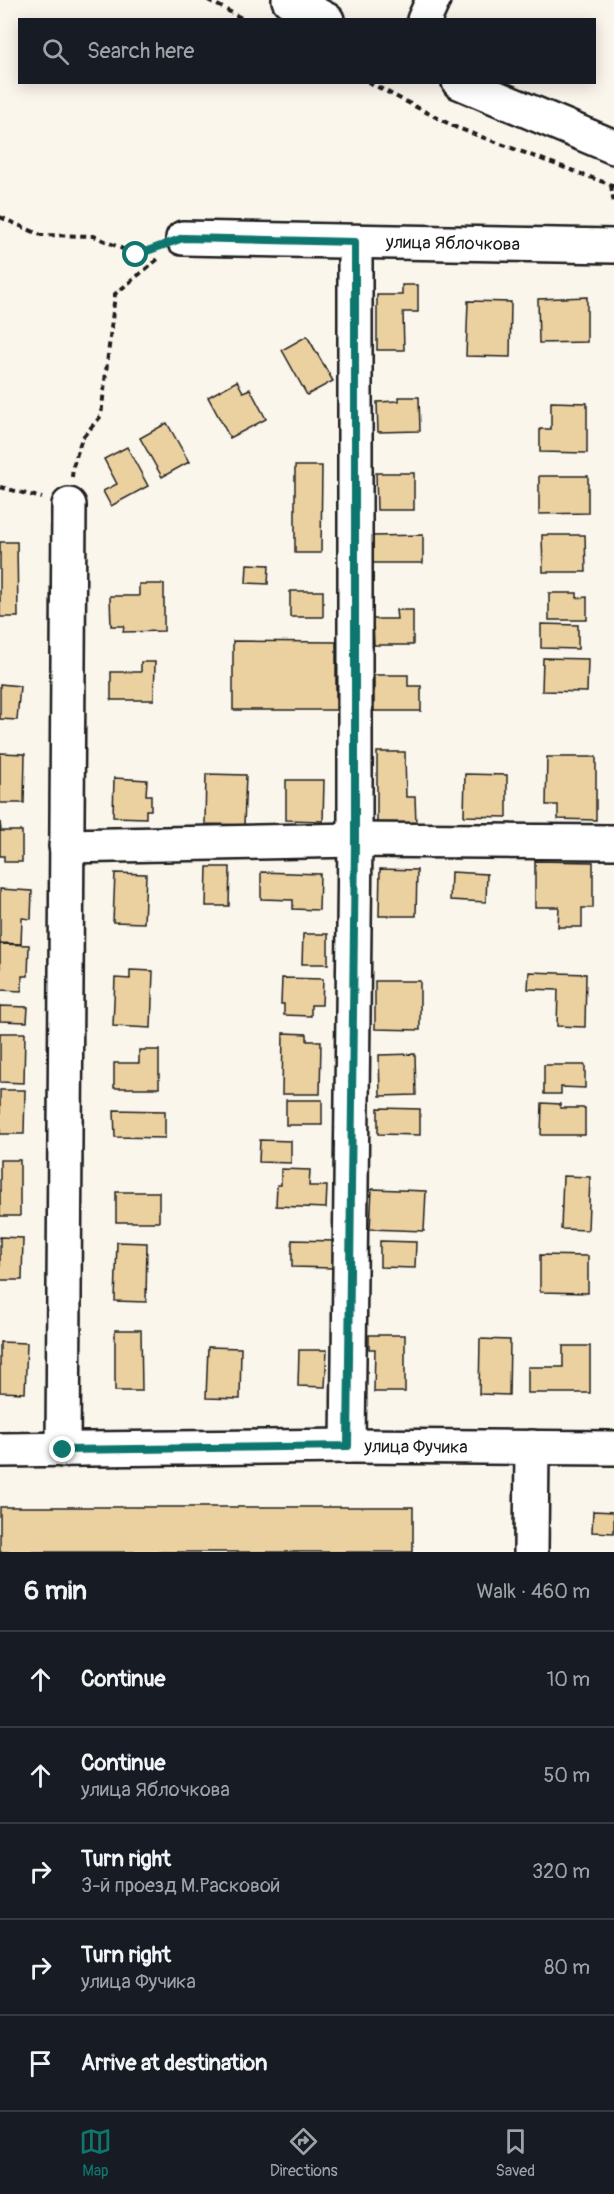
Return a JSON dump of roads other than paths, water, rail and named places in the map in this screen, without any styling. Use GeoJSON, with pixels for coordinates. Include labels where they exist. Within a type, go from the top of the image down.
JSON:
{"type":"FeatureCollection","features":[{"type":"Feature","properties":{"kind":"street"},"geometry":{"type":"LineString","coordinates":[[289,0],[323,18]]}},
{"type":"Feature","properties":{"kind":"street"},"geometry":{"type":"LineString","coordinates":[[425,18],[433,0]]}},
{"type":"Feature","properties":{"kind":"street"},"geometry":{"type":"LineString","coordinates":[[464,84],[614,147]]}},
{"type":"Feature","properties":{"kind":"street","name":"улица Яблочкова"},"geometry":{"type":"LineString","coordinates":[[183,238],[614,246]]}},
{"type":"Feature","properties":{"kind":"street"},"geometry":{"type":"LineString","coordinates":[[348,1446],[355,840],[355,242]]}},
{"type":"Feature","properties":{"kind":"street"},"geometry":{"type":"LineString","coordinates":[[63,1450],[69,505]]}},
{"type":"Feature","properties":{"kind":"street"},"geometry":{"type":"LineString","coordinates":[[66,846],[355,840],[614,842]]}},
{"type":"Feature","properties":{"kind":"street","name":"улица Фучика"},"geometry":{"type":"LineString","coordinates":[[0,1450],[348,1446],[614,1448]]}},
{"type":"Feature","properties":{"kind":"street"},"geometry":{"type":"LineString","coordinates":[[531,1552],[532,1448]]}}]}
